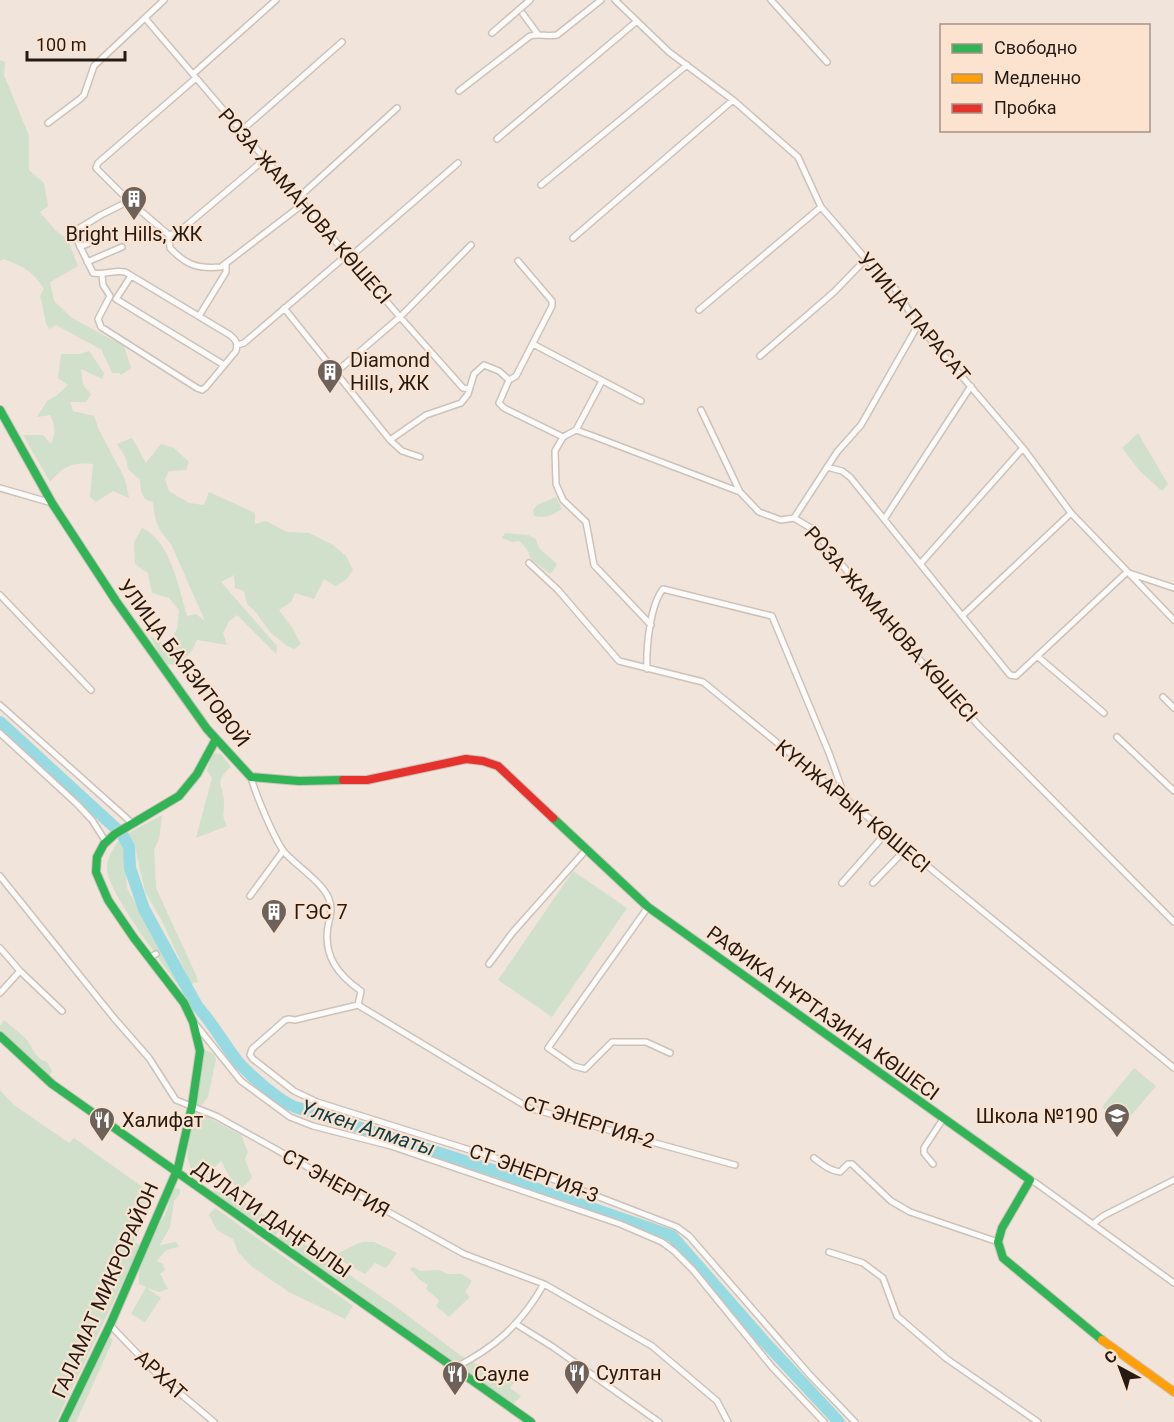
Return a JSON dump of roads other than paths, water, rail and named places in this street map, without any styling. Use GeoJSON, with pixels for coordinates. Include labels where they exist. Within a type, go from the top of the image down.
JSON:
{"type":"FeatureCollection","features":[{"type":"Feature","properties":{"kind":"street"},"geometry":{"type":"LineString","coordinates":[[48,123],[84,95],[93,66],[164,0]]}},
{"type":"Feature","properties":{"kind":"street"},"geometry":{"type":"LineString","coordinates":[[276,0],[98,163],[96,168],[98,173],[169,235],[170,248],[189,264],[205,268],[226,265],[303,204]]}},
{"type":"Feature","properties":{"kind":"street"},"geometry":{"type":"LineString","coordinates":[[492,33],[530,0]]}},
{"type":"Feature","properties":{"kind":"street"},"geometry":{"type":"LineString","coordinates":[[523,14],[537,33],[548,36],[557,35],[601,0]]}},
{"type":"Feature","properties":{"kind":"street","name":"УЛИЦА ПАРАСАТ"},"geometry":{"type":"LineString","coordinates":[[615,0],[669,52],[733,100],[798,157],[821,207],[866,259],[894,287],[918,325],[1023,448],[1071,513],[1174,620]]}},
{"type":"Feature","properties":{"kind":"street"},"geometry":{"type":"LineString","coordinates":[[771,0],[827,62]]}},
{"type":"Feature","properties":{"kind":"street","name":"РОЗА ЖАМАНОВА КӨШЕСІ"},"geometry":{"type":"LineString","coordinates":[[145,18],[400,317],[463,388],[469,389]]}},
{"type":"Feature","properties":{"kind":"street"},"geometry":{"type":"LineString","coordinates":[[498,139],[637,21]]}},
{"type":"Feature","properties":{"kind":"street"},"geometry":{"type":"LineString","coordinates":[[459,91],[537,33]]}},
{"type":"Feature","properties":{"kind":"street"},"geometry":{"type":"LineString","coordinates":[[241,131],[342,42]]}},
{"type":"Feature","properties":{"kind":"street"},"geometry":{"type":"LineString","coordinates":[[541,185],[687,65]]}},
{"type":"Feature","properties":{"kind":"street"},"geometry":{"type":"LineString","coordinates":[[573,238],[733,100]]}},
{"type":"Feature","properties":{"kind":"street"},"geometry":{"type":"LineString","coordinates":[[298,198],[397,108]]}},
{"type":"Feature","properties":{"kind":"street"},"geometry":{"type":"LineString","coordinates":[[169,235],[180,231],[265,159]]}},
{"type":"Feature","properties":{"kind":"street"},"geometry":{"type":"LineString","coordinates":[[237,345],[244,343],[458,163]]}},
{"type":"Feature","properties":{"kind":"street"},"geometry":{"type":"LineString","coordinates":[[102,274],[103,285],[110,296],[98,320],[101,327],[197,388],[202,390],[206,387],[236,351],[235,339],[230,335],[131,276],[118,271],[93,273],[75,236],[77,228],[129,201]]}},
{"type":"Feature","properties":{"kind":"street"},"geometry":{"type":"LineString","coordinates":[[699,310],[821,207]]}},
{"type":"Feature","properties":{"kind":"street"},"geometry":{"type":"LineString","coordinates":[[80,247],[112,233]]}},
{"type":"Feature","properties":{"kind":"street"},"geometry":{"type":"LineString","coordinates":[[335,373],[400,317],[471,246]]}},
{"type":"Feature","properties":{"kind":"street"},"geometry":{"type":"LineString","coordinates":[[87,262],[122,247]]}},
{"type":"Feature","properties":{"kind":"street"},"geometry":{"type":"LineString","coordinates":[[760,356],[834,292],[866,259]]}},
{"type":"Feature","properties":{"kind":"street"},"geometry":{"type":"LineString","coordinates":[[518,261],[552,301],[552,306],[516,376],[509,380],[499,403],[504,408],[563,437]]}},
{"type":"Feature","properties":{"kind":"street"},"geometry":{"type":"LineString","coordinates":[[199,316],[226,272],[226,265]]}},
{"type":"Feature","properties":{"kind":"street"},"geometry":{"type":"LineString","coordinates":[[131,276],[116,299],[224,365]]}},
{"type":"Feature","properties":{"kind":"street"},"geometry":{"type":"LineString","coordinates":[[284,308],[390,440],[402,451],[420,457]]}},
{"type":"Feature","properties":{"kind":"street"},"geometry":{"type":"LineString","coordinates":[[794,518],[837,452],[861,425],[918,325]]}},
{"type":"Feature","properties":{"kind":"street"},"geometry":{"type":"LineString","coordinates":[[533,344],[641,401]]}},
{"type":"Feature","properties":{"kind":"street"},"geometry":{"type":"LineString","coordinates":[[390,440],[426,415],[461,403],[466,399],[478,368],[484,365],[499,371],[509,380]]}},
{"type":"Feature","properties":{"kind":"street"},"geometry":{"type":"LineString","coordinates":[[602,381],[576,430],[563,437],[555,452],[556,484],[563,500],[586,522],[594,565],[651,625]]}},
{"type":"Feature","properties":{"kind":"street"},"geometry":{"type":"LineString","coordinates":[[885,518],[971,386]]}},
{"type":"Feature","properties":{"kind":"street","name":"УЛИЦА БАЯЗИТОВОЙ"},"geometry":{"type":"LineString","coordinates":[[0,410],[52,503],[116,601],[216,739],[251,777]]}},
{"type":"Feature","properties":{"kind":"street"},"geometry":{"type":"LineString","coordinates":[[701,410],[740,492]]}},
{"type":"Feature","properties":{"kind":"street","name":"РОЗА ЖАМАНОВА КӨШЕСІ"},"geometry":{"type":"LineString","coordinates":[[576,430],[740,492],[759,512],[768,517],[781,520],[794,518],[814,530],[909,648],[980,727],[1174,922]]}},
{"type":"Feature","properties":{"kind":"street"},"geometry":{"type":"LineString","coordinates":[[921,563],[1023,448]]}},
{"type":"Feature","properties":{"kind":"street"},"geometry":{"type":"LineString","coordinates":[[827,467],[842,471],[850,477],[1010,675],[1016,676],[1127,572],[1174,588]]}},
{"type":"Feature","properties":{"kind":"street"},"geometry":{"type":"LineString","coordinates":[[0,488],[52,503]]}},
{"type":"Feature","properties":{"kind":"street"},"geometry":{"type":"LineString","coordinates":[[962,616],[1071,513]]}},
{"type":"Feature","properties":{"kind":"street","name":"КҮНЖАРЫҚ КӨШЕСІ"},"geometry":{"type":"LineString","coordinates":[[529,563],[558,590],[619,661],[704,682],[1174,1068]]}},
{"type":"Feature","properties":{"kind":"street"},"geometry":{"type":"LineString","coordinates":[[647,669],[651,625],[657,597],[663,589],[772,616],[829,753],[842,789],[841,796]]}},
{"type":"Feature","properties":{"kind":"street"},"geometry":{"type":"LineString","coordinates":[[0,595],[91,690]]}},
{"type":"Feature","properties":{"kind":"street"},"geometry":{"type":"LineString","coordinates":[[1037,656],[1104,712]]}},
{"type":"Feature","properties":{"kind":"street"},"geometry":{"type":"LineString","coordinates":[[1163,697],[1174,708]]}},
{"type":"Feature","properties":{"kind":"street"},"geometry":{"type":"LineString","coordinates":[[0,705],[129,825]]}},
{"type":"Feature","properties":{"kind":"street"},"geometry":{"type":"LineString","coordinates":[[0,733],[77,804],[92,820],[106,842],[129,825],[177,797],[198,774],[216,739]]}},
{"type":"Feature","properties":{"kind":"street"},"geometry":{"type":"LineString","coordinates":[[1117,737],[1174,791]]}},
{"type":"Feature","properties":{"kind":"street","name":"РАФИКА НҰРТАЗИНА КӨШЕСІ"},"geometry":{"type":"LineString","coordinates":[[251,777],[299,781],[367,780],[466,759],[498,766],[648,907],[1174,1283]]}},
{"type":"Feature","properties":{"kind":"street"},"geometry":{"type":"LineString","coordinates":[[251,777],[254,791],[283,851],[326,893],[331,910],[327,935],[328,951],[338,972],[361,991],[358,1005]]}},
{"type":"Feature","properties":{"kind":"street"},"geometry":{"type":"LineString","coordinates":[[842,883],[886,833]]}},
{"type":"Feature","properties":{"kind":"street","name":"ГАЛАМАТ МИКРОРАЙОН"},"geometry":{"type":"LineString","coordinates":[[63,1422],[110,1325],[177,1172],[192,1106],[200,1051],[193,1022],[184,1003],[153,955],[108,900],[96,873],[96,860],[106,842]]}},
{"type":"Feature","properties":{"kind":"street"},"geometry":{"type":"LineString","coordinates":[[873,883],[906,849]]}},
{"type":"Feature","properties":{"kind":"street"},"geometry":{"type":"LineString","coordinates":[[489,964],[513,932],[586,850]]}},
{"type":"Feature","properties":{"kind":"street"},"geometry":{"type":"LineString","coordinates":[[250,896],[283,851]]}},
{"type":"Feature","properties":{"kind":"street","name":"СТ ЭНЕРГИЯ"},"geometry":{"type":"LineString","coordinates":[[0,876],[149,1058],[176,1100],[216,1116],[464,1254],[544,1284],[652,1346],[717,1401],[728,1422]]}},
{"type":"Feature","properties":{"kind":"street"},"geometry":{"type":"LineString","coordinates":[[648,907],[548,1048],[574,1066],[585,1069],[612,1042],[646,1042],[670,1053]]}},
{"type":"Feature","properties":{"kind":"street"},"geometry":{"type":"LineString","coordinates":[[0,948],[20,971],[62,1011]]}},
{"type":"Feature","properties":{"kind":"street"},"geometry":{"type":"LineString","coordinates":[[0,993],[20,971]]}},
{"type":"Feature","properties":{"kind":"street","name":"СТ ЭНЕРГИЯ-2"},"geometry":{"type":"LineString","coordinates":[[358,1005],[529,1108],[735,1165]]}},
{"type":"Feature","properties":{"kind":"street","name":"СТ ЭНЕРГИЯ-3"},"geometry":{"type":"LineString","coordinates":[[358,1005],[294,1020],[285,1020],[252,1049],[250,1055],[294,1091],[317,1102],[508,1162],[677,1227],[689,1236],[808,1374],[855,1422]]}},
{"type":"Feature","properties":{"kind":"street"},"geometry":{"type":"LineString","coordinates":[[193,1022],[241,1081],[290,1117],[313,1126],[391,1146],[443,1163],[620,1224],[662,1242],[693,1270],[772,1367],[824,1422]]}},
{"type":"Feature","properties":{"kind":"street","name":"ДУЛАТИ ДАҢҒЫЛЫ"},"geometry":{"type":"LineString","coordinates":[[0,1036],[52,1084],[531,1422]]}},
{"type":"Feature","properties":{"kind":"street"},"geometry":{"type":"LineString","coordinates":[[933,1164],[924,1153],[924,1148],[943,1119]]}},
{"type":"Feature","properties":{"kind":"street"},"geometry":{"type":"LineString","coordinates":[[814,1158],[836,1172],[852,1164],[891,1201],[910,1212],[998,1242]]}},
{"type":"Feature","properties":{"kind":"street"},"geometry":{"type":"LineString","coordinates":[[1030,1180],[1002,1228],[998,1242],[1003,1258],[1117,1352],[1174,1392]]}},
{"type":"Feature","properties":{"kind":"street"},"geometry":{"type":"LineString","coordinates":[[1093,1224],[1103,1216],[1174,1180]]}},
{"type":"Feature","properties":{"kind":"street"},"geometry":{"type":"LineString","coordinates":[[829,1252],[863,1263],[883,1278],[897,1316],[947,1359],[1038,1422]]}},
{"type":"Feature","properties":{"kind":"street"},"geometry":{"type":"LineString","coordinates":[[454,1368],[478,1356],[498,1342],[536,1299],[544,1284]]}},
{"type":"Feature","properties":{"kind":"street"},"geometry":{"type":"LineString","coordinates":[[516,1324],[553,1347],[659,1422]]}},
{"type":"Feature","properties":{"kind":"street","name":"АРХАТ"},"geometry":{"type":"LineString","coordinates":[[110,1325],[158,1375],[214,1422]]}},
{"type":"Feature","properties":{"kind":"waterway","name":"Үлкен Алматы"},"geometry":{"type":"LineString","coordinates":[[0,722],[122,834],[129,847],[130,868],[144,909],[197,1006],[239,1063],[266,1088],[295,1107],[499,1172],[542,1191],[672,1236],[839,1422]]}},
{"type":"Feature","properties":{"kind":"place","name":"Bright Hills, ЖК"},"geometry":{"type":"Point","coordinates":[134,222]}},
{"type":"Feature","properties":{"kind":"place","name":"Diamond Hills, ЖК"},"geometry":{"type":"Point","coordinates":[330,395]}},
{"type":"Feature","properties":{"kind":"place","name":"ГЭС 7"},"geometry":{"type":"Point","coordinates":[274,935]}},
{"type":"Feature","properties":{"kind":"place","name":"Школа №190"},"geometry":{"type":"Point","coordinates":[1117,1139]}},
{"type":"Feature","properties":{"kind":"place","name":"Халифат"},"geometry":{"type":"Point","coordinates":[102,1143]}},
{"type":"Feature","properties":{"kind":"place","name":"Султан"},"geometry":{"type":"Point","coordinates":[577,1396]}},
{"type":"Feature","properties":{"kind":"place","name":"Сауле"},"geometry":{"type":"Point","coordinates":[455,1397]}}]}
